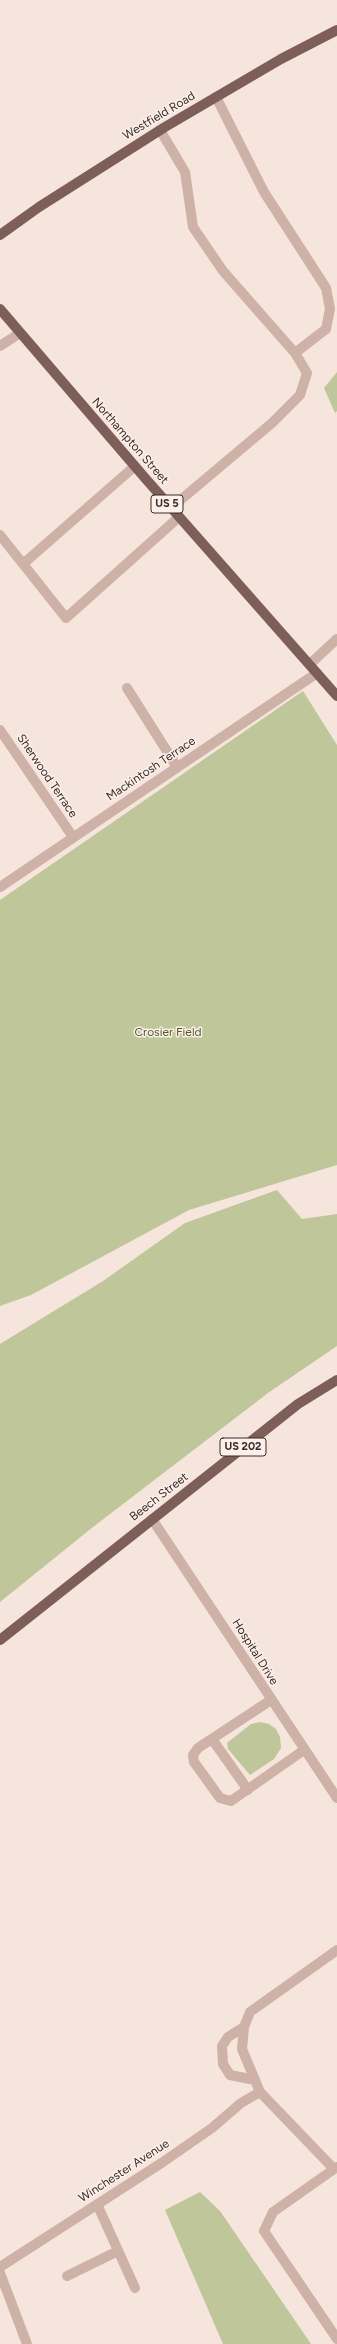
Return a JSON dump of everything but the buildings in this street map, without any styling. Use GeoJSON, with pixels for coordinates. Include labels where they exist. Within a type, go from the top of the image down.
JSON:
{"type":"FeatureCollection","features":[{"type":"Feature","properties":{"kind":"main road","name":"Westfield Road"},"geometry":{"type":"LineString","coordinates":[[0,235],[39,207],[160,130],[337,30]]}},
{"type":"Feature","properties":{"kind":"main road","name":"Northampton Street"},"geometry":{"type":"LineString","coordinates":[[0,309],[171,508],[337,696]]}},
{"type":"Feature","properties":{"kind":"main road","name":"Beech Street"},"geometry":{"type":"LineString","coordinates":[[0,1640],[298,1404],[337,1380]]}},
{"type":"Feature","properties":{"kind":"street"},"geometry":{"type":"LineString","coordinates":[[216,97],[264,192],[326,288],[330,309],[326,329],[295,353]]}},
{"type":"Feature","properties":{"kind":"street"},"geometry":{"type":"LineString","coordinates":[[160,130],[186,172],[193,227],[223,271],[295,353],[307,373],[300,395],[272,423],[171,508]]}},
{"type":"Feature","properties":{"kind":"street"},"geometry":{"type":"LineString","coordinates":[[0,346],[20,333]]}},
{"type":"Feature","properties":{"kind":"street"},"geometry":{"type":"LineString","coordinates":[[23,564],[135,466]]}},
{"type":"Feature","properties":{"kind":"street"},"geometry":{"type":"LineString","coordinates":[[0,535],[66,618],[179,517]]}},
{"type":"Feature","properties":{"kind":"street"},"geometry":{"type":"LineString","coordinates":[[310,664],[337,638]]}},
{"type":"Feature","properties":{"kind":"street","name":"Mackintosh Terrace"},"geometry":{"type":"LineString","coordinates":[[0,887],[317,673]]}},
{"type":"Feature","properties":{"kind":"street"},"geometry":{"type":"LineString","coordinates":[[127,688],[177,767]]}},
{"type":"Feature","properties":{"kind":"street","name":"Sherwood Terrace"},"geometry":{"type":"LineString","coordinates":[[0,730],[73,837]]}},
{"type":"Feature","properties":{"kind":"street","name":"Hospital Drive"},"geometry":{"type":"LineString","coordinates":[[152,1519],[337,1798]]}},
{"type":"Feature","properties":{"kind":"street"},"geometry":{"type":"LineString","coordinates":[[271,1700],[195,1751],[193,1755],[194,1762],[223,1800],[231,1801],[304,1750]]}},
{"type":"Feature","properties":{"kind":"street"},"geometry":{"type":"LineString","coordinates":[[212,1739],[248,1790]]}},
{"type":"Feature","properties":{"kind":"street"},"geometry":{"type":"LineString","coordinates":[[336,2335],[264,2231],[273,2212],[336,2168],[260,2092],[242,2049],[247,2016],[258,2004],[337,1950]]}},
{"type":"Feature","properties":{"kind":"street"},"geometry":{"type":"LineString","coordinates":[[244,2028],[228,2037],[222,2046],[222,2064],[230,2075],[255,2080]]}},
{"type":"Feature","properties":{"kind":"street","name":"Winchester Avenue"},"geometry":{"type":"LineString","coordinates":[[0,2267],[212,2128],[241,2103],[260,2092]]}},
{"type":"Feature","properties":{"kind":"street"},"geometry":{"type":"LineString","coordinates":[[97,2204],[135,2288]]}},
{"type":"Feature","properties":{"kind":"street"},"geometry":{"type":"LineString","coordinates":[[66,2276],[118,2251]]}},
{"type":"Feature","properties":{"kind":"street"},"geometry":{"type":"LineString","coordinates":[[0,2272],[26,2344]]}},
{"type":"Feature","properties":{"kind":"green space"},"geometry":{"type":"Polygon","coordinates":[[[337,372],[337,411],[335,413],[324,388],[337,372]]]}},
{"type":"Feature","properties":{"kind":"green space","name":"Crosier Field"},"geometry":{"type":"Polygon","coordinates":[[[303,691],[337,745],[337,1165],[189,1210],[31,1295],[0,1306],[0,900],[303,691]]]}},
{"type":"Feature","properties":{"kind":"green space"},"geometry":{"type":"Polygon","coordinates":[[[277,1190],[302,1219],[337,1214],[337,1346],[268,1393],[93,1527],[0,1602],[0,1344],[103,1281],[185,1223],[277,1190]]]}},
{"type":"Feature","properties":{"kind":"green space"},"geometry":{"type":"Polygon","coordinates":[[[260,1722],[269,1724],[276,1729],[280,1737],[281,1748],[274,1759],[250,1775],[228,1749],[227,1743],[251,1724],[260,1722]]]}},
{"type":"Feature","properties":{"kind":"green space"},"geometry":{"type":"Polygon","coordinates":[[[200,2192],[220,2211],[311,2344],[223,2344],[165,2210],[200,2192]]]}}]}
